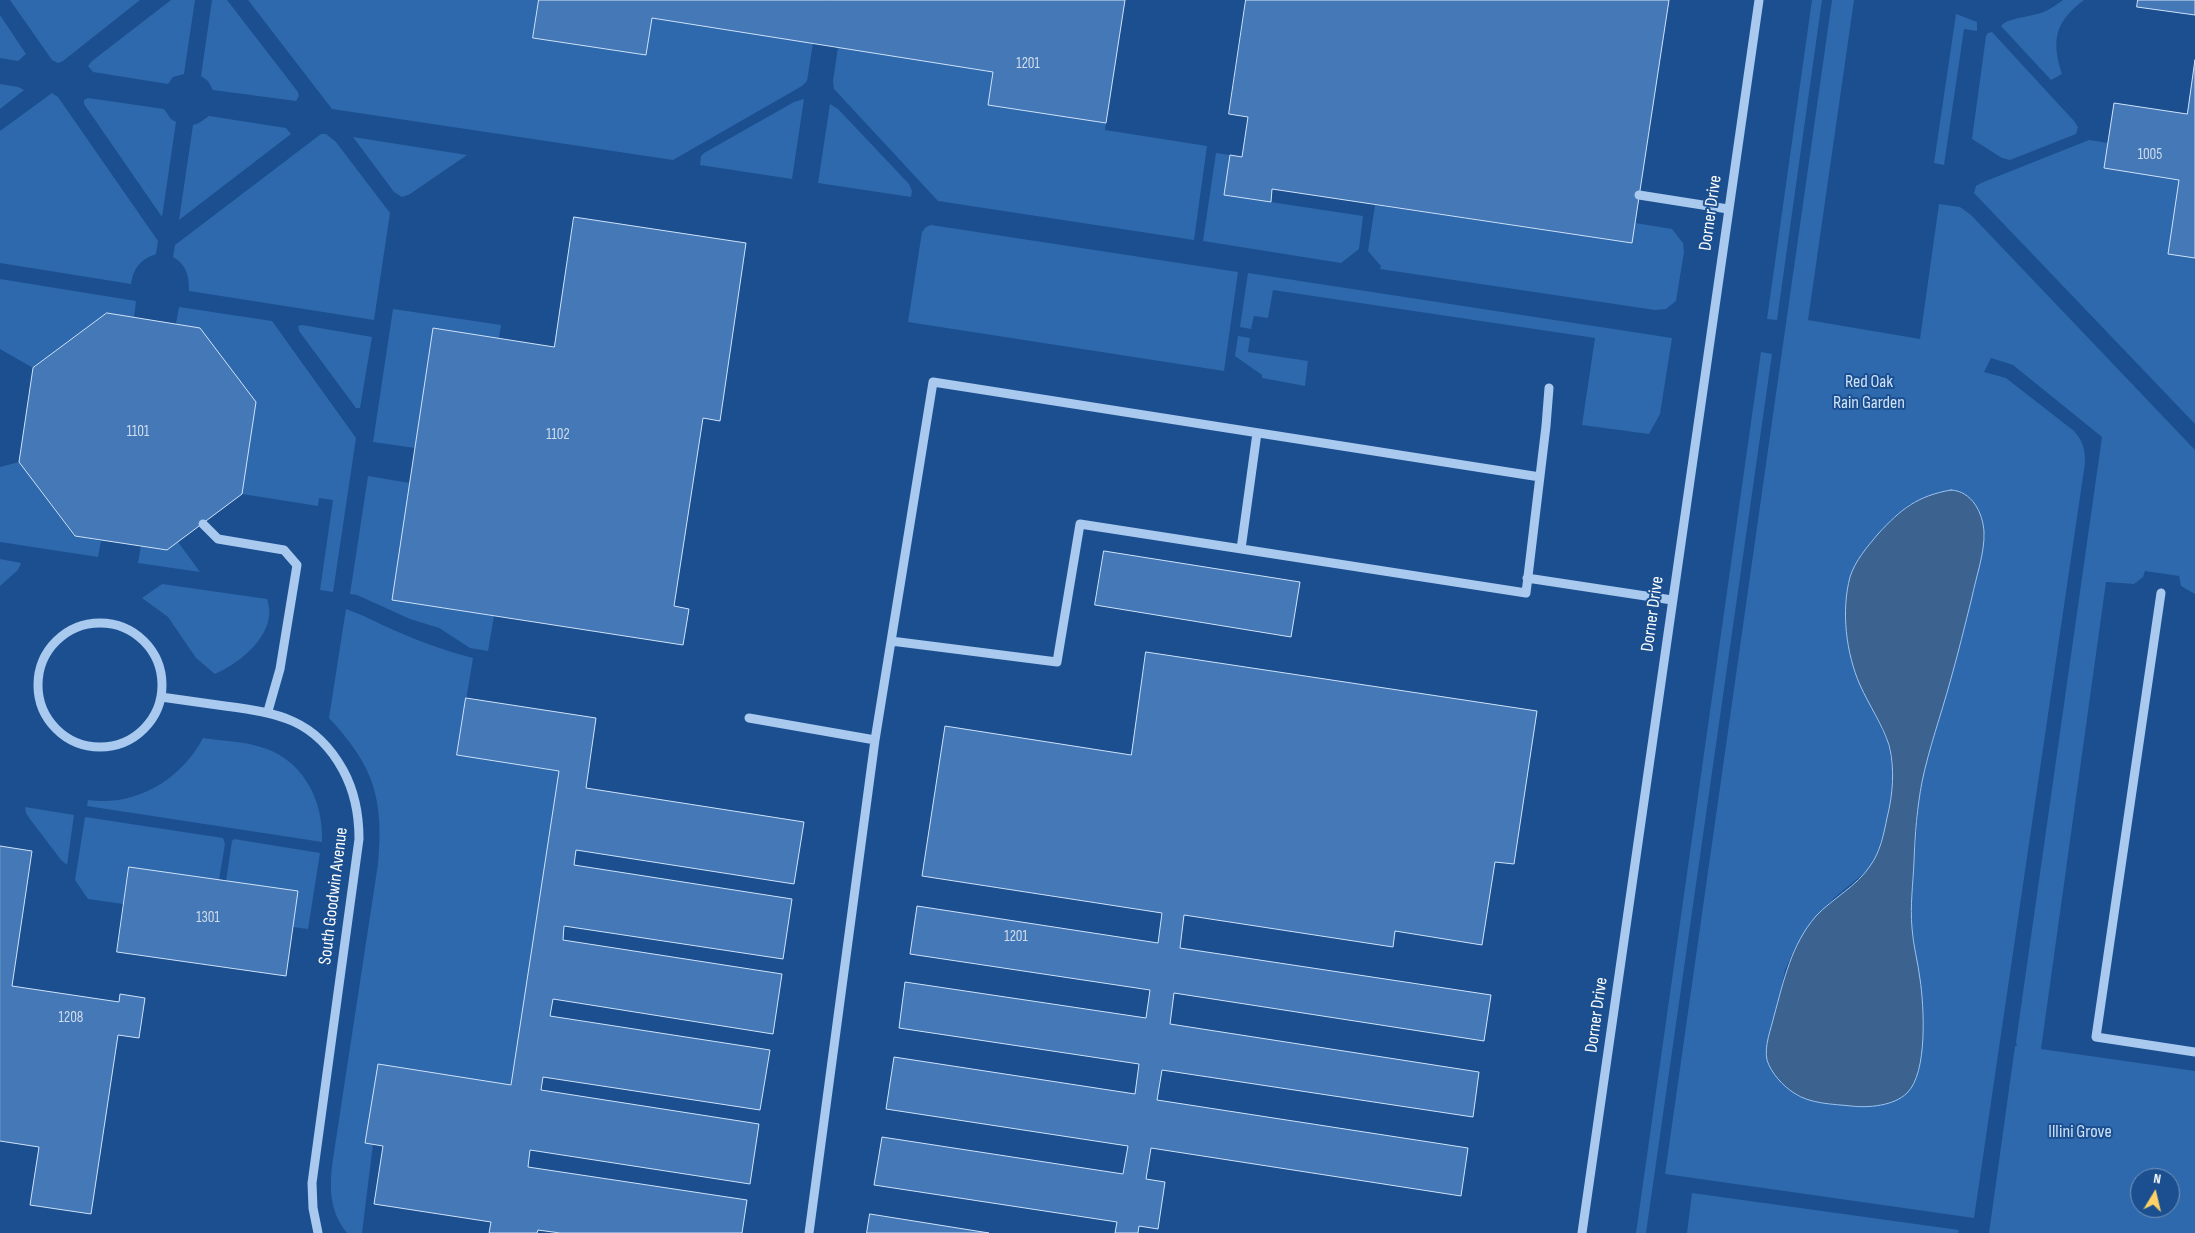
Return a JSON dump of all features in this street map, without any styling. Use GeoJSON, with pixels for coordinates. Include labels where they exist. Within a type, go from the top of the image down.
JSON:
{"type":"FeatureCollection","features":[{"type":"Feature","properties":{"kind":"street","name":"Dorner Drive"},"geometry":{"type":"LineString","coordinates":[[1582,1233],[1759,0]]}},
{"type":"Feature","properties":{"kind":"street"},"geometry":{"type":"LineString","coordinates":[[1639,195],[1728,210]]}},
{"type":"Feature","properties":{"kind":"street"},"geometry":{"type":"LineString","coordinates":[[809,1233],[875,740],[933,382],[1540,477]]}},
{"type":"Feature","properties":{"kind":"street"},"geometry":{"type":"LineString","coordinates":[[891,641],[1057,662],[1080,524],[1526,593],[1549,388]]}},
{"type":"Feature","properties":{"kind":"street"},"geometry":{"type":"LineString","coordinates":[[1241,549],[1257,433]]}},
{"type":"Feature","properties":{"kind":"street"},"geometry":{"type":"LineString","coordinates":[[203,524],[218,539],[284,550],[297,565],[280,669],[268,711]]}},
{"type":"Feature","properties":{"kind":"street"},"geometry":{"type":"LineString","coordinates":[[1527,578],[1672,600]]}},
{"type":"Feature","properties":{"kind":"street"},"geometry":{"type":"LineString","coordinates":[[2161,593],[2096,1037],[2195,1052]]}},
{"type":"Feature","properties":{"kind":"street"},"geometry":{"type":"LineString","coordinates":[[94,623],[108,624],[128,630],[144,642],[156,659],[162,678],[161,697],[157,710],[150,722],[130,740],[104,747],[90,747],[74,742],[60,733],[48,721],[39,697],[39,672],[45,656],[54,643],[68,632],[80,626],[94,623]]}},
{"type":"Feature","properties":{"kind":"street","name":"South Goodwin Avenue"},"geometry":{"type":"LineString","coordinates":[[161,697],[268,711],[294,720],[318,736],[336,757],[346,775],[359,818],[356,863],[312,1183],[313,1208],[318,1233]]}},
{"type":"Feature","properties":{"kind":"street"},"geometry":{"type":"LineString","coordinates":[[748,718],[875,740]]}},
{"type":"Feature","properties":{"kind":"green space"},"geometry":{"type":"Polygon","coordinates":[[[10,0],[140,0],[58,63],[52,60],[10,0]]]}},
{"type":"Feature","properties":{"kind":"green space"},"geometry":{"type":"Polygon","coordinates":[[[171,0],[195,0],[184,74],[173,77],[168,84],[93,72],[88,66],[92,61],[171,0]]]}},
{"type":"Feature","properties":{"kind":"green space"},"geometry":{"type":"Polygon","coordinates":[[[212,0],[227,0],[298,92],[299,96],[296,101],[213,90],[208,81],[201,76],[212,0]]]}},
{"type":"Feature","properties":{"kind":"green space"},"geometry":{"type":"Polygon","coordinates":[[[248,0],[539,0],[533,38],[646,55],[652,18],[813,43],[807,81],[802,86],[673,160],[332,109],[248,0]]]}},
{"type":"Feature","properties":{"kind":"green space"},"geometry":{"type":"Polygon","coordinates":[[[1812,0],[1822,0],[1777,320],[1767,319],[1812,0]]]}},
{"type":"Feature","properties":{"kind":"green space"},"geometry":{"type":"Polygon","coordinates":[[[1832,0],[1854,0],[1808,320],[1920,339],[1939,204],[1960,207],[1971,215],[2195,450],[2195,594],[2181,586],[2179,576],[2145,571],[2143,577],[2134,584],[2106,582],[2041,1049],[2195,1071],[2195,1233],[1989,1233],[2102,437],[2013,365],[1991,358],[1984,372],[2006,378],[2074,431],[2080,438],[2083,446],[2085,463],[1974,1218],[1665,1174],[1832,0]],[[1910,504],[1893,518],[1870,543],[1847,600],[1846,630],[1855,672],[1888,743],[1892,765],[1892,792],[1887,823],[1875,859],[1868,870],[1834,898],[1814,919],[1795,948],[1785,970],[1779,1000],[1786,1087],[1798,1096],[1810,1100],[1917,1076],[1923,1018],[1912,928],[1912,894],[1919,798],[1925,768],[1962,638],[1985,535],[1910,504]]]}},
{"type":"Feature","properties":{"kind":"green space"},"geometry":{"type":"Polygon","coordinates":[[[2063,0],[2084,0],[2074,8],[2061,24],[2056,41],[2062,74],[2051,80],[2001,26],[2015,19],[2046,11],[2063,0]]]}},
{"type":"Feature","properties":{"kind":"green space"},"geometry":{"type":"Polygon","coordinates":[[[1956,14],[1977,22],[1977,31],[1964,29],[1944,165],[1934,163],[1956,14]]]}},
{"type":"Feature","properties":{"kind":"green space"},"geometry":{"type":"Polygon","coordinates":[[[0,15],[26,54],[18,61],[0,58],[0,15]]]}},
{"type":"Feature","properties":{"kind":"green space"},"geometry":{"type":"Polygon","coordinates":[[[1992,32],[2074,121],[2078,127],[2076,134],[2010,160],[2002,158],[1972,139],[1986,36],[1992,32]]]}},
{"type":"Feature","properties":{"kind":"green space"},"geometry":{"type":"Polygon","coordinates":[[[838,47],[993,72],[988,105],[1106,123],[1105,130],[1207,146],[1194,240],[938,201],[834,89],[833,81],[838,47]]]}},
{"type":"Feature","properties":{"kind":"green space"},"geometry":{"type":"Polygon","coordinates":[[[0,84],[24,90],[0,109],[0,84]]]}},
{"type":"Feature","properties":{"kind":"green space"},"geometry":{"type":"Polygon","coordinates":[[[52,93],[58,97],[158,241],[156,254],[139,265],[134,273],[131,284],[0,263],[0,131],[52,93]]]}},
{"type":"Feature","properties":{"kind":"green space"},"geometry":{"type":"Polygon","coordinates":[[[88,98],[164,109],[171,119],[176,122],[162,217],[84,104],[84,100],[88,98]]]}},
{"type":"Feature","properties":{"kind":"green space"},"geometry":{"type":"Polygon","coordinates":[[[804,99],[792,179],[700,165],[701,156],[704,153],[794,102],[804,99]]]}},
{"type":"Feature","properties":{"kind":"green space"},"geometry":{"type":"Polygon","coordinates":[[[830,104],[838,109],[909,184],[912,191],[911,197],[818,183],[830,104]]]}},
{"type":"Feature","properties":{"kind":"green space"},"geometry":{"type":"Polygon","coordinates":[[[209,116],[286,128],[291,134],[179,220],[193,125],[209,116]]]}},
{"type":"Feature","properties":{"kind":"green space"},"geometry":{"type":"Polygon","coordinates":[[[321,134],[326,134],[336,142],[390,213],[374,320],[189,291],[186,271],[178,260],[173,257],[175,245],[321,134]]]}},
{"type":"Feature","properties":{"kind":"green space"},"geometry":{"type":"Polygon","coordinates":[[[353,137],[467,155],[410,194],[402,197],[394,192],[353,137]]]}},
{"type":"Feature","properties":{"kind":"green space"},"geometry":{"type":"Polygon","coordinates":[[[2089,140],[2108,143],[2104,168],[2179,180],[2168,254],[2195,258],[2195,424],[1974,193],[1976,186],[1981,183],[2089,140]]]}},
{"type":"Feature","properties":{"kind":"green space"},"geometry":{"type":"Polygon","coordinates":[[[1216,153],[1230,155],[1224,195],[1363,216],[1359,249],[1341,263],[1203,241],[1216,153]]]}},
{"type":"Feature","properties":{"kind":"green space"},"geometry":{"type":"Polygon","coordinates":[[[1375,205],[1631,243],[1635,223],[1672,229],[1683,243],[1684,252],[1676,301],[1666,309],[1655,310],[1380,269],[1381,266],[1368,251],[1375,205]]]}},
{"type":"Feature","properties":{"kind":"green space"},"geometry":{"type":"Polygon","coordinates":[[[931,225],[1238,272],[1224,371],[908,322],[922,232],[931,225]]]}},
{"type":"Feature","properties":{"kind":"green space"},"geometry":{"type":"Polygon","coordinates":[[[1248,273],[1672,338],[1660,414],[1649,434],[1582,425],[1595,338],[1273,290],[1268,318],[1254,316],[1251,329],[1240,327],[1248,273]]]}},
{"type":"Feature","properties":{"kind":"green space"},"geometry":{"type":"Polygon","coordinates":[[[0,279],[136,301],[134,318],[107,313],[33,368],[0,349],[0,279]]]}},
{"type":"Feature","properties":{"kind":"green space"},"geometry":{"type":"Polygon","coordinates":[[[179,307],[272,321],[356,438],[333,592],[320,590],[333,500],[319,498],[318,506],[242,494],[256,402],[200,328],[176,324],[179,307]]]}},
{"type":"Feature","properties":{"kind":"green space"},"geometry":{"type":"Polygon","coordinates":[[[393,309],[501,325],[499,338],[433,328],[415,448],[373,442],[393,309]]]}},
{"type":"Feature","properties":{"kind":"green space"},"geometry":{"type":"Polygon","coordinates":[[[302,325],[372,337],[360,408],[356,408],[299,331],[298,326],[302,325]]]}},
{"type":"Feature","properties":{"kind":"green space"},"geometry":{"type":"Polygon","coordinates":[[[1238,336],[1250,338],[1248,352],[1308,361],[1305,386],[1262,378],[1262,375],[1235,356],[1238,336]]]}},
{"type":"Feature","properties":{"kind":"green space"},"geometry":{"type":"Polygon","coordinates":[[[1761,352],[1772,354],[1646,1233],[1636,1233],[1761,352]]]}},
{"type":"Feature","properties":{"kind":"green space"},"geometry":{"type":"Polygon","coordinates":[[[19,462],[74,536],[101,541],[98,557],[0,542],[0,467],[19,462]]]}},
{"type":"Feature","properties":{"kind":"green space"},"geometry":{"type":"Polygon","coordinates":[[[368,476],[410,483],[392,600],[494,616],[488,651],[470,648],[439,628],[410,619],[357,595],[350,594],[368,476]]]}},
{"type":"Feature","properties":{"kind":"green space"},"geometry":{"type":"Polygon","coordinates":[[[178,542],[200,572],[138,563],[141,546],[167,550],[178,542]]]}},
{"type":"Feature","properties":{"kind":"green space"},"geometry":{"type":"Polygon","coordinates":[[[0,559],[21,563],[18,570],[0,586],[0,559]]]}},
{"type":"Feature","properties":{"kind":"green space"},"geometry":{"type":"Polygon","coordinates":[[[162,584],[267,599],[268,623],[256,644],[246,654],[215,674],[196,658],[168,617],[142,598],[162,584]]]}},
{"type":"Feature","properties":{"kind":"green space"},"geometry":{"type":"Polygon","coordinates":[[[346,609],[424,643],[473,658],[457,755],[559,771],[511,1085],[378,1065],[365,1143],[373,1144],[362,1233],[347,1233],[341,1225],[334,1207],[331,1188],[333,1159],[378,864],[379,841],[377,802],[373,785],[366,768],[356,752],[329,718],[346,609]]]}},
{"type":"Feature","properties":{"kind":"green space"},"geometry":{"type":"Polygon","coordinates":[[[203,738],[251,744],[273,751],[286,759],[297,769],[314,795],[322,826],[322,842],[87,806],[88,800],[106,801],[123,799],[139,795],[155,787],[182,766],[194,753],[203,738]]]}},
{"type":"Feature","properties":{"kind":"green space"},"geometry":{"type":"Polygon","coordinates":[[[25,807],[74,815],[67,865],[61,860],[30,819],[25,807]]]}},
{"type":"Feature","properties":{"kind":"green space"},"geometry":{"type":"Polygon","coordinates":[[[85,817],[223,838],[225,844],[219,880],[129,867],[123,904],[88,899],[75,880],[85,817]]]}},
{"type":"Feature","properties":{"kind":"green space"},"geometry":{"type":"Polygon","coordinates":[[[234,839],[320,853],[308,929],[293,927],[298,891],[226,881],[232,841],[234,839]]]}},
{"type":"Feature","properties":{"kind":"green space"},"geometry":{"type":"Polygon","coordinates":[[[1692,1193],[1959,1230],[1958,1233],[1687,1233],[1692,1193]]]}},
{"type":"Feature","properties":{"kind":"shaded area"},"geometry":{"type":"Polygon","coordinates":[[[1951,490],[1965,494],[1975,504],[1983,525],[1984,540],[1959,650],[1920,792],[1911,912],[1923,1005],[1923,1039],[1918,1071],[1914,1083],[1907,1093],[1895,1101],[1858,1107],[1814,1101],[1794,1093],[1774,1074],[1766,1055],[1768,1038],[1789,963],[1807,927],[1816,916],[1865,873],[1876,855],[1881,843],[1891,800],[1893,782],[1889,745],[1860,685],[1851,659],[1846,632],[1847,590],[1855,565],[1878,534],[1894,517],[1919,500],[1951,490]]]}},
{"type":"Feature","properties":{"kind":"building"},"geometry":{"type":"Polygon","coordinates":[[[539,0],[1125,0],[1106,123],[988,105],[993,72],[652,18],[646,55],[533,38],[539,0]]]}},
{"type":"Feature","properties":{"kind":"building"},"geometry":{"type":"Polygon","coordinates":[[[1246,0],[1669,0],[1632,243],[1272,189],[1271,202],[1224,195],[1230,155],[1242,157],[1248,117],[1229,114],[1246,0]]]}},
{"type":"Feature","properties":{"kind":"building"},"geometry":{"type":"Polygon","coordinates":[[[2138,0],[2195,0],[2195,15],[2137,7],[2138,0]]]}},
{"type":"Feature","properties":{"kind":"building"},"geometry":{"type":"Polygon","coordinates":[[[2195,60],[2195,258],[2168,254],[2179,180],[2104,168],[2114,103],[2187,114],[2195,60]]]}},
{"type":"Feature","properties":{"kind":"building"},"geometry":{"type":"Polygon","coordinates":[[[574,217],[746,243],[720,421],[703,418],[674,606],[689,609],[683,645],[392,600],[433,328],[554,347],[574,217]]]}},
{"type":"Feature","properties":{"kind":"building"},"geometry":{"type":"Polygon","coordinates":[[[107,313],[200,328],[256,402],[242,494],[167,550],[75,536],[19,462],[33,368],[107,313]]]}},
{"type":"Feature","properties":{"kind":"building"},"geometry":{"type":"Polygon","coordinates":[[[1104,551],[1300,582],[1291,637],[1095,605],[1104,551]]]}},
{"type":"Feature","properties":{"kind":"building"},"geometry":{"type":"Polygon","coordinates":[[[1146,652],[1537,711],[1514,864],[1495,862],[1482,945],[1395,931],[1393,947],[1184,915],[1180,948],[1491,995],[1484,1041],[1174,993],[1170,1024],[1479,1072],[1473,1117],[1162,1070],[1157,1100],[1468,1148],[1461,1196],[1151,1148],[1146,1179],[1165,1182],[1158,1229],[1139,1226],[1138,1233],[1115,1233],[1117,1222],[874,1185],[882,1137],[1123,1174],[1128,1146],[886,1109],[894,1057],[1135,1094],[1139,1064],[899,1028],[905,982],[1146,1018],[1150,990],[910,954],[917,906],[1158,943],[1162,913],[922,876],[945,726],[1131,755],[1146,652]]]}},
{"type":"Feature","properties":{"kind":"building"},"geometry":{"type":"Polygon","coordinates":[[[466,698],[596,718],[586,788],[804,822],[794,884],[576,850],[574,865],[792,899],[783,959],[564,926],[563,940],[782,974],[773,1034],[553,999],[550,1016],[770,1050],[760,1110],[543,1077],[541,1090],[759,1124],[750,1184],[530,1150],[528,1167],[747,1200],[742,1233],[560,1233],[538,1230],[537,1233],[489,1233],[491,1222],[374,1204],[383,1146],[365,1143],[378,1064],[511,1085],[559,771],[457,755],[466,698]]]}},
{"type":"Feature","properties":{"kind":"building"},"geometry":{"type":"Polygon","coordinates":[[[0,846],[32,851],[12,986],[119,1002],[120,994],[145,998],[139,1038],[118,1035],[91,1214],[30,1205],[39,1147],[0,1141],[0,846]]]}},
{"type":"Feature","properties":{"kind":"building"},"geometry":{"type":"Polygon","coordinates":[[[129,867],[298,891],[286,976],[117,952],[129,867]]]}},
{"type":"Feature","properties":{"kind":"building"},"geometry":{"type":"Polygon","coordinates":[[[870,1214],[989,1233],[867,1233],[870,1214]]]}},
{"type":"Feature","properties":{"kind":"park label","name":"Red Oak Rain Garden"},"geometry":{"type":"Point","coordinates":[1869,392]}},
{"type":"Feature","properties":{"kind":"park label","name":"Illini Grove"},"geometry":{"type":"Point","coordinates":[2080,1132]}}]}
